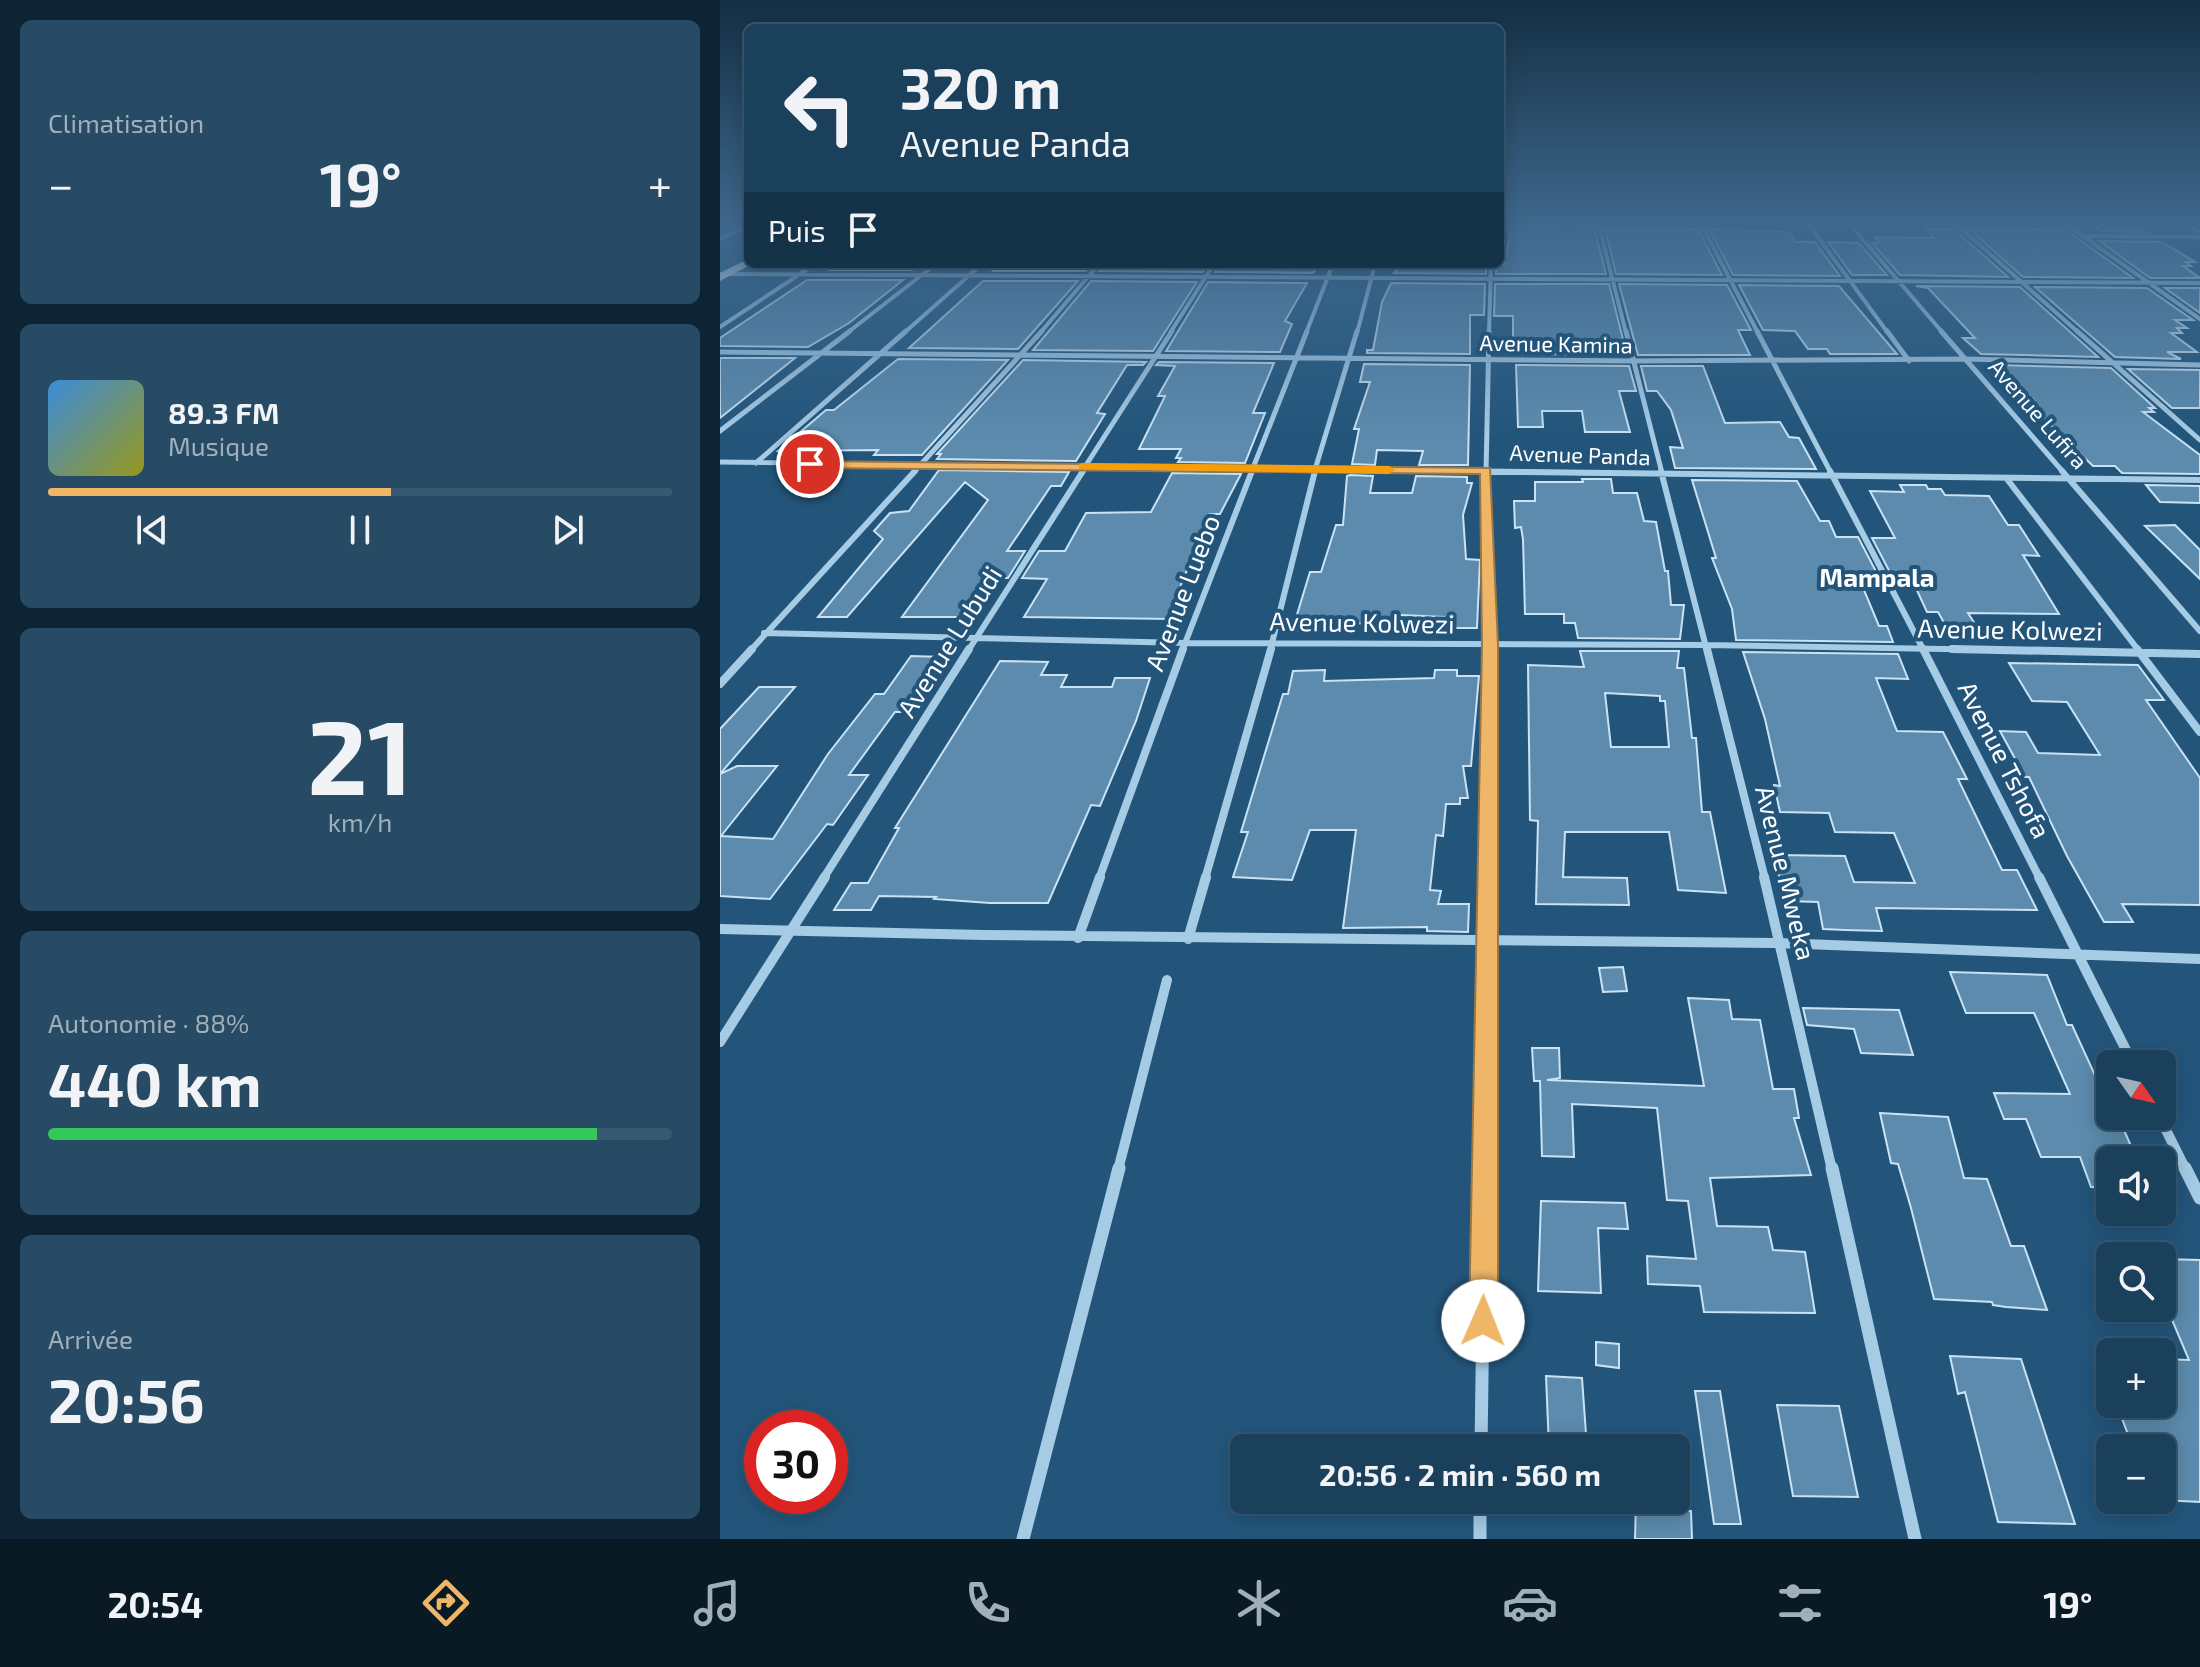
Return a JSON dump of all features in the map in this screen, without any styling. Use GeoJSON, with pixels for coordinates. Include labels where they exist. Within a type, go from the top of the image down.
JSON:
{"type":"FeatureCollection","features":[{"type":"Feature","properties":{"kind":"street"},"geometry":{"type":"LineString","coordinates":[[720,327],[769,294]]}},
{"type":"Feature","properties":{"kind":"street"},"geometry":{"type":"LineString","coordinates":[[720,431],[898,294]]}},
{"type":"Feature","properties":{"kind":"street"},"geometry":{"type":"LineString","coordinates":[[755,463],[948,294]]}},
{"type":"Feature","properties":{"kind":"street"},"geometry":{"type":"LineString","coordinates":[[720,684],[1022,354],[1073,294]]}},
{"type":"Feature","properties":{"kind":"street","name":"Avenue Lubudi"},"geometry":{"type":"LineString","coordinates":[[720,1042],[1195,294]]}},
{"type":"Feature","properties":{"kind":"street","name":"Avenue Luebo"},"geometry":{"type":"LineString","coordinates":[[1078,938],[1251,468],[1322,294]]}},
{"type":"Feature","properties":{"kind":"street"},"geometry":{"type":"LineString","coordinates":[[1188,939],[1273,642],[1315,469],[1367,294]]}},
{"type":"Feature","properties":{"kind":"street"},"geometry":{"type":"LineString","coordinates":[[1481,1434],[1489,941],[1490,645],[1486,471],[1490,294]]}},
{"type":"Feature","properties":{"kind":"street","name":"Avenue Mweka"},"geometry":{"type":"LineString","coordinates":[[1615,294],[1781,943],[1915,1539]]}},
{"type":"Feature","properties":{"kind":"street","name":"Avenue Tshofa"},"geometry":{"type":"LineString","coordinates":[[1737,294],[1923,649],[2126,1050]]}},
{"type":"Feature","properties":{"kind":"street"},"geometry":{"type":"LineString","coordinates":[[1861,294],[1909,361]]}},
{"type":"Feature","properties":{"kind":"street","name":"Avenue Lufira"},"geometry":{"type":"LineString","coordinates":[[1912,294],[2200,631]]}},
{"type":"Feature","properties":{"kind":"street"},"geometry":{"type":"LineString","coordinates":[[2035,294],[2200,440]]}},
{"type":"Feature","properties":{"kind":"street"},"geometry":{"type":"LineString","coordinates":[[2163,294],[2200,319]]}},
{"type":"Feature","properties":{"kind":"street","name":"Avenue Kamina"},"geometry":{"type":"LineString","coordinates":[[720,352],[1633,361],[1967,359],[2200,365]]}},
{"type":"Feature","properties":{"kind":"street","name":"Avenue Panda"},"geometry":{"type":"LineString","coordinates":[[720,462],[1486,471],[1660,476],[2200,480]]}},
{"type":"Feature","properties":{"kind":"street"},"geometry":{"type":"LineString","coordinates":[[2007,479],[2200,732]]}},
{"type":"Feature","properties":{"kind":"street","name":"Avenue Kolwezi"},"geometry":{"type":"LineString","coordinates":[[764,633],[1185,643],[1706,645],[2200,654]]}},
{"type":"Feature","properties":{"kind":"street"},"geometry":{"type":"LineString","coordinates":[[720,929],[1078,938],[1781,943],[2080,957],[2200,959]]}},
{"type":"Feature","properties":{"kind":"street"},"geometry":{"type":"LineString","coordinates":[[1023,1539],[1167,980]]}},
{"type":"Feature","properties":{"kind":"street"},"geometry":{"type":"LineString","coordinates":[[2166,1130],[2200,1198]]}},
{"type":"Feature","properties":{"kind":"street"},"geometry":{"type":"LineString","coordinates":[[1480,1514],[1480,1539]]}},
{"type":"Feature","properties":{"kind":"building"},"geometry":{"type":"Polygon","coordinates":[[[786,294],[886,294],[849,323],[808,347],[720,346],[720,338],[786,294]]]}},
{"type":"Feature","properties":{"kind":"building"},"geometry":{"type":"Polygon","coordinates":[[[969,294],[1067,294],[1018,349],[909,348],[969,294]]]}},
{"type":"Feature","properties":{"kind":"building"},"geometry":{"type":"Polygon","coordinates":[[[1080,294],[1189,294],[1153,351],[1033,350],[1080,294]]]}},
{"type":"Feature","properties":{"kind":"building"},"geometry":{"type":"Polygon","coordinates":[[[1201,294],[1301,294],[1285,321],[1292,324],[1280,352],[1166,351],[1201,294]]]}},
{"type":"Feature","properties":{"kind":"building"},"geometry":{"type":"Polygon","coordinates":[[[1386,294],[1485,294],[1484,315],[1470,315],[1470,354],[1367,353],[1367,350],[1373,350],[1386,294]]]}},
{"type":"Feature","properties":{"kind":"building"},"geometry":{"type":"Polygon","coordinates":[[[1495,294],[1611,294],[1627,355],[1516,354],[1516,348],[1513,348],[1513,316],[1494,316],[1495,294]]]}},
{"type":"Feature","properties":{"kind":"building"},"geometry":{"type":"Polygon","coordinates":[[[1622,294],[1732,294],[1751,330],[1738,330],[1750,355],[1638,355],[1622,294]]]}},
{"type":"Feature","properties":{"kind":"building"},"geometry":{"type":"Polygon","coordinates":[[[1744,294],[1846,294],[1897,354],[1830,354],[1827,349],[1808,349],[1795,331],[1763,330],[1744,294]]]}},
{"type":"Feature","properties":{"kind":"building"},"geometry":{"type":"Polygon","coordinates":[[[1933,294],[2028,294],[2098,357],[1981,354],[1963,338],[1975,338],[1933,294]]]}},
{"type":"Feature","properties":{"kind":"building"},"geometry":{"type":"Polygon","coordinates":[[[2043,294],[2155,294],[2193,320],[2175,320],[2187,328],[2177,328],[2182,333],[2171,333],[2197,352],[2167,352],[2181,359],[2115,357],[2043,294]]]}},
{"type":"Feature","properties":{"kind":"building"},"geometry":{"type":"Polygon","coordinates":[[[2173,294],[2200,294],[2200,313],[2173,294]]]}},
{"type":"Feature","properties":{"kind":"building"},"geometry":{"type":"Polygon","coordinates":[[[720,358],[795,358],[720,418],[720,358]]]}},
{"type":"Feature","properties":{"kind":"building"},"geometry":{"type":"Polygon","coordinates":[[[898,359],[1008,360],[922,455],[874,455],[878,450],[778,451],[826,410],[834,410],[898,359]]]}},
{"type":"Feature","properties":{"kind":"building"},"geometry":{"type":"Polygon","coordinates":[[[1023,360],[1146,362],[1143,365],[1127,365],[1097,413],[1105,414],[1076,461],[937,459],[941,454],[937,454],[1023,360]]]}},
{"type":"Feature","properties":{"kind":"building"},"geometry":{"type":"Polygon","coordinates":[[[1159,362],[1274,363],[1253,413],[1265,413],[1245,463],[1178,462],[1181,458],[1176,458],[1181,449],[1139,449],[1165,396],[1158,396],[1175,366],[1156,365],[1159,362]]]}},
{"type":"Feature","properties":{"kind":"building"},"geometry":{"type":"Polygon","coordinates":[[[1364,364],[1470,365],[1468,465],[1419,465],[1423,451],[1377,450],[1375,465],[1352,464],[1359,429],[1354,429],[1370,382],[1360,382],[1364,364]]]}},
{"type":"Feature","properties":{"kind":"building"},"geometry":{"type":"Polygon","coordinates":[[[1516,365],[1629,366],[1636,391],[1619,391],[1630,432],[1585,432],[1582,411],[1542,411],[1543,427],[1518,427],[1516,365]]]}},
{"type":"Feature","properties":{"kind":"building"},"geometry":{"type":"Polygon","coordinates":[[[1994,365],[2111,368],[2155,408],[2149,408],[2154,412],[2143,412],[2200,455],[2200,474],[2122,473],[2115,466],[2093,466],[2028,403],[2031,403],[2026,398],[2032,398],[1994,365]]]}},
{"type":"Feature","properties":{"kind":"building"},"geometry":{"type":"Polygon","coordinates":[[[1641,366],[1703,366],[1725,423],[1780,422],[1789,437],[1799,438],[1816,469],[1675,468],[1670,447],[1683,448],[1671,410],[1657,391],[1647,391],[1641,366]]]}},
{"type":"Feature","properties":{"kind":"building"},"geometry":{"type":"Polygon","coordinates":[[[2128,369],[2200,370],[2200,408],[2172,408],[2128,369]]]}},
{"type":"Feature","properties":{"kind":"building"},"geometry":{"type":"Polygon","coordinates":[[[939,470],[1069,472],[1061,486],[1051,486],[1007,551],[1025,551],[1008,578],[984,581],[959,617],[902,617],[988,500],[965,482],[847,617],[818,617],[883,539],[874,531],[890,513],[909,511],[939,470]]]}},
{"type":"Feature","properties":{"kind":"building"},"geometry":{"type":"Polygon","coordinates":[[[1172,473],[1241,474],[1220,514],[1210,514],[1178,592],[1185,592],[1173,619],[1024,617],[1047,579],[1022,578],[1039,551],[1065,551],[1086,513],[1151,512],[1172,473]]]}},
{"type":"Feature","properties":{"kind":"building"},"geometry":{"type":"Polygon","coordinates":[[[1347,476],[1373,476],[1370,493],[1412,493],[1416,476],[1467,477],[1467,483],[1472,483],[1463,515],[1466,559],[1480,560],[1477,628],[1444,628],[1444,617],[1402,615],[1400,624],[1325,623],[1324,630],[1292,631],[1310,572],[1321,572],[1336,525],[1343,525],[1347,476]]]}},
{"type":"Feature","properties":{"kind":"building"},"geometry":{"type":"Polygon","coordinates":[[[1582,479],[1611,479],[1613,493],[1637,493],[1644,521],[1656,522],[1665,571],[1668,571],[1671,605],[1684,605],[1680,639],[1578,638],[1575,623],[1564,623],[1564,614],[1525,614],[1523,539],[1521,527],[1515,528],[1514,501],[1535,501],[1535,482],[1583,482],[1582,479]]]}},
{"type":"Feature","properties":{"kind":"building"},"geometry":{"type":"Polygon","coordinates":[[[1692,480],[1797,481],[1820,521],[1829,521],[1836,537],[1858,537],[1882,583],[1861,583],[1879,626],[1887,626],[1893,642],[1736,640],[1732,609],[1712,558],[1716,558],[1692,480]]]}},
{"type":"Feature","properties":{"kind":"building"},"geometry":{"type":"Polygon","coordinates":[[[1900,485],[1926,485],[1928,489],[1941,489],[1945,495],[1989,496],[2008,525],[2019,525],[2039,556],[2023,555],[2059,614],[1968,613],[1982,635],[1951,635],[1938,612],[1927,612],[1914,584],[1896,584],[1872,538],[1895,538],[1870,491],[1904,492],[1900,485]]]}},
{"type":"Feature","properties":{"kind":"building"},"geometry":{"type":"Polygon","coordinates":[[[2146,485],[2200,486],[2200,503],[2160,502],[2146,485]]]}},
{"type":"Feature","properties":{"kind":"building"},"geometry":{"type":"Polygon","coordinates":[[[2175,525],[2200,550],[2200,579],[2145,526],[2175,525]]]}},
{"type":"Feature","properties":{"kind":"building"},"geometry":{"type":"Polygon","coordinates":[[[1580,651],[1679,651],[1677,668],[1684,668],[1692,738],[1696,738],[1702,812],[1710,812],[1726,893],[1678,890],[1669,832],[1565,832],[1563,877],[1627,878],[1629,905],[1536,904],[1538,821],[1530,820],[1528,665],[1584,667],[1580,651]],[[1605,693],[1611,747],[1669,747],[1665,701],[1660,701],[1660,696],[1605,693]]]}},
{"type":"Feature","properties":{"kind":"building"},"geometry":{"type":"Polygon","coordinates":[[[1743,652],[1898,654],[1908,679],[1876,678],[1897,731],[1943,732],[1967,779],[1958,779],[2002,870],[2017,870],[2037,910],[1876,908],[1882,931],[1845,930],[1823,929],[1818,902],[1786,901],[1773,855],[1845,856],[1854,882],[1915,883],[1894,833],[1835,832],[1829,813],[1780,812],[1774,785],[1780,786],[1765,719],[1743,652]]]}},
{"type":"Feature","properties":{"kind":"building"},"geometry":{"type":"Polygon","coordinates":[[[911,656],[943,657],[936,666],[945,666],[913,712],[895,712],[849,775],[868,775],[833,825],[827,824],[770,899],[720,896],[720,774],[737,766],[777,766],[721,836],[773,839],[828,754],[875,694],[884,694],[911,656]]]}},
{"type":"Feature","properties":{"kind":"building"},"geometry":{"type":"Polygon","coordinates":[[[1000,661],[1048,662],[1041,675],[1067,675],[1061,687],[1112,687],[1115,678],[1150,678],[1136,721],[1100,806],[1091,805],[1048,903],[990,903],[934,899],[936,897],[879,896],[871,910],[834,910],[851,883],[868,883],[899,828],[895,828],[1000,661]]]}},
{"type":"Feature","properties":{"kind":"building"},"geometry":{"type":"Polygon","coordinates":[[[2009,663],[2138,665],[2164,700],[2146,700],[2200,778],[2200,905],[2122,904],[2133,922],[2104,922],[2067,856],[2029,777],[2025,777],[2000,731],[2026,732],[2038,753],[2100,755],[2067,702],[2032,701],[2009,663]]]}},
{"type":"Feature","properties":{"kind":"building"},"geometry":{"type":"Polygon","coordinates":[[[1325,670],[1324,681],[1434,678],[1435,670],[1457,670],[1457,676],[1479,676],[1471,766],[1463,766],[1468,798],[1460,798],[1460,804],[1446,804],[1443,836],[1436,835],[1430,890],[1441,891],[1438,904],[1469,904],[1468,932],[1427,931],[1427,927],[1343,928],[1356,830],[1310,830],[1292,880],[1233,877],[1248,832],[1241,832],[1283,694],[1288,694],[1293,671],[1325,670]]]}},
{"type":"Feature","properties":{"kind":"building"},"geometry":{"type":"Polygon","coordinates":[[[759,687],[795,687],[720,774],[720,729],[759,687]]]}},
{"type":"Feature","properties":{"kind":"building"},"geometry":{"type":"Polygon","coordinates":[[[1623,967],[1627,991],[1603,992],[1599,968],[1623,967]]]}},
{"type":"Feature","properties":{"kind":"building"},"geometry":{"type":"Polygon","coordinates":[[[1950,972],[2047,975],[2067,1025],[2072,1025],[2096,1078],[2096,1130],[2124,1130],[2131,1146],[2096,1146],[2096,1187],[2091,1187],[2080,1157],[2041,1157],[2026,1119],[2004,1119],[1994,1093],[2070,1094],[2034,1013],[1966,1013],[1950,972]]]}},
{"type":"Feature","properties":{"kind":"building"},"geometry":{"type":"Polygon","coordinates":[[[1688,998],[1729,1000],[1732,1019],[1760,1020],[1773,1089],[1794,1089],[1799,1118],[1794,1118],[1811,1175],[1710,1178],[1717,1226],[1768,1227],[1773,1250],[1805,1252],[1815,1313],[1704,1312],[1700,1286],[1648,1284],[1647,1256],[1696,1259],[1688,1201],[1667,1200],[1657,1108],[1572,1104],[1574,1157],[1542,1156],[1540,1081],[1534,1081],[1532,1048],[1559,1048],[1560,1078],[1547,1080],[1704,1086],[1688,998]]]}},
{"type":"Feature","properties":{"kind":"building"},"geometry":{"type":"Polygon","coordinates":[[[1803,1008],[1899,1010],[1913,1055],[1861,1053],[1854,1029],[1807,1025],[1803,1008]]]}},
{"type":"Feature","properties":{"kind":"building"},"geometry":{"type":"Polygon","coordinates":[[[1880,1113],[1948,1117],[1964,1178],[1987,1179],[2011,1246],[2024,1246],[2047,1310],[2006,1307],[1993,1305],[1992,1302],[1934,1299],[1898,1164],[1891,1163],[1880,1113]]]}},
{"type":"Feature","properties":{"kind":"building"},"geometry":{"type":"Polygon","coordinates":[[[1541,1201],[1625,1203],[1628,1229],[1598,1228],[1601,1293],[1538,1291],[1541,1201]]]}},
{"type":"Feature","properties":{"kind":"building"},"geometry":{"type":"Polygon","coordinates":[[[2176,1259],[2200,1260],[2200,1502],[2176,1501],[2176,1434],[2128,1434],[2122,1418],[2176,1418],[2176,1360],[2189,1360],[2173,1322],[2176,1322],[2176,1259]]]}},
{"type":"Feature","properties":{"kind":"building"},"geometry":{"type":"Polygon","coordinates":[[[1596,1342],[1619,1344],[1619,1368],[1596,1365],[1596,1342]]]}},
{"type":"Feature","properties":{"kind":"building"},"geometry":{"type":"Polygon","coordinates":[[[1950,1356],[2021,1359],[2075,1524],[1998,1522],[1965,1392],[1958,1394],[1950,1356]]]}},
{"type":"Feature","properties":{"kind":"building"},"geometry":{"type":"Polygon","coordinates":[[[1546,1376],[1582,1378],[1586,1434],[1548,1434],[1546,1376]]]}},
{"type":"Feature","properties":{"kind":"building"},"geometry":{"type":"Polygon","coordinates":[[[1695,1391],[1720,1391],[1741,1524],[1714,1524],[1695,1391]]]}},
{"type":"Feature","properties":{"kind":"building"},"geometry":{"type":"Polygon","coordinates":[[[1777,1405],[1839,1406],[1858,1497],[1793,1496],[1777,1405]]]}},
{"type":"Feature","properties":{"kind":"building"},"geometry":{"type":"Polygon","coordinates":[[[1691,1511],[1692,1539],[1635,1539],[1636,1514],[1690,1514],[1691,1511]]]}},
{"type":"Feature","properties":{"kind":"slow traffic"},"geometry":{"type":"LineString","coordinates":[[1083,467],[1389,470]]}},
{"type":"Feature","properties":{"kind":"district","name":"Mampala"},"geometry":{"type":"Point","coordinates":[1877,578]}},
{"type":"Feature","properties":{"kind":"route"},"geometry":{"type":"LineString","coordinates":[[810,464],[1486,471],[1490,645],[1489,941],[1483,1321]]}}]}
